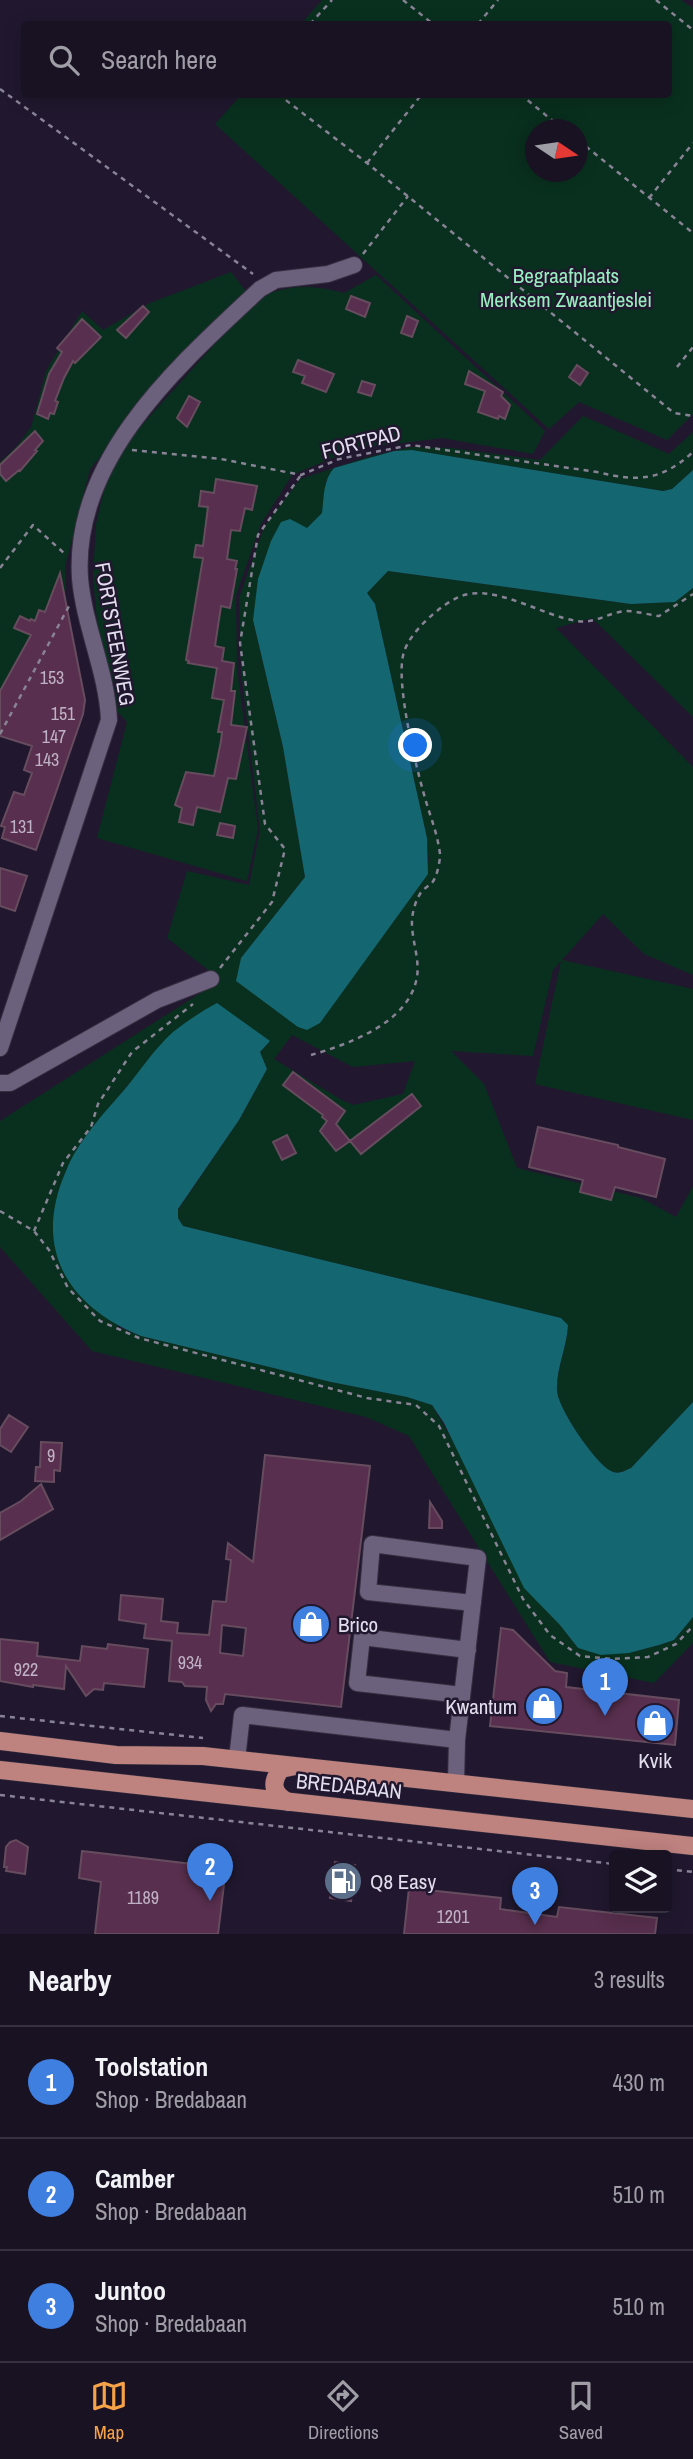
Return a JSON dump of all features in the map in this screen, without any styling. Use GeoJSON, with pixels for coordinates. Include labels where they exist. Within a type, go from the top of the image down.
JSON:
{"type":"FeatureCollection","features":[{"type":"Feature","properties":{"kind":"main road","name":"BREDABAAN"},"geometry":{"type":"LineString","coordinates":[[0,1741],[117,1755],[237,1759],[693,1809]]}},
{"type":"Feature","properties":{"kind":"main road"},"geometry":{"type":"LineString","coordinates":[[288,1802],[279,1797],[273,1782],[281,1769],[298,1766]]}},
{"type":"Feature","properties":{"kind":"main road","name":"BREDABAAN"},"geometry":{"type":"LineString","coordinates":[[0,1770],[693,1846]]}},
{"type":"Feature","properties":{"kind":"street","name":"FORTSTEENWEG"},"geometry":{"type":"LineString","coordinates":[[0,1048],[109,720],[108,703],[82,590],[80,568],[87,510],[101,473],[114,448],[177,371],[260,289],[276,280],[328,274],[354,265]]}},
{"type":"Feature","properties":{"kind":"street"},"geometry":{"type":"LineString","coordinates":[[0,1083],[10,1083],[157,1000],[211,979]]}},
{"type":"Feature","properties":{"kind":"street"},"geometry":{"type":"LineString","coordinates":[[456,1783],[457,1740],[463,1695],[468,1650],[473,1604],[478,1558],[372,1544],[368,1592],[473,1604]]}},
{"type":"Feature","properties":{"kind":"street"},"geometry":{"type":"LineString","coordinates":[[463,1695],[357,1683],[358,1672],[362,1637],[468,1650]]}},
{"type":"Feature","properties":{"kind":"street"},"geometry":{"type":"LineString","coordinates":[[237,1759],[242,1715],[457,1740]]}},
{"type":"Feature","properties":{"kind":"path"},"geometry":{"type":"LineString","coordinates":[[313,21],[332,0]]}},
{"type":"Feature","properties":{"kind":"path"},"geometry":{"type":"LineString","coordinates":[[403,0],[429,21]]}},
{"type":"Feature","properties":{"kind":"path"},"geometry":{"type":"LineString","coordinates":[[480,21],[498,0]]}},
{"type":"Feature","properties":{"kind":"path"},"geometry":{"type":"LineString","coordinates":[[656,0],[693,30]]}},
{"type":"Feature","properties":{"kind":"path"},"geometry":{"type":"LineString","coordinates":[[0,89],[256,276],[260,289]]}},
{"type":"Feature","properties":{"kind":"path"},"geometry":{"type":"LineString","coordinates":[[283,98],[408,196],[674,414],[693,416]]}},
{"type":"Feature","properties":{"kind":"path"},"geometry":{"type":"LineString","coordinates":[[367,163],[419,98]]}},
{"type":"Feature","properties":{"kind":"path"},"geometry":{"type":"LineString","coordinates":[[525,98],[551,119]]}},
{"type":"Feature","properties":{"kind":"path"},"geometry":{"type":"LineString","coordinates":[[649,198],[693,143]]}},
{"type":"Feature","properties":{"kind":"path"},"geometry":{"type":"LineString","coordinates":[[588,148],[693,233]]}},
{"type":"Feature","properties":{"kind":"path"},"geometry":{"type":"LineString","coordinates":[[354,265],[408,196]]}},
{"type":"Feature","properties":{"kind":"path"},"geometry":{"type":"LineString","coordinates":[[677,367],[693,347]]}},
{"type":"Feature","properties":{"kind":"path","name":"FORTPAD"},"geometry":{"type":"LineString","coordinates":[[114,448],[221,458],[301,475],[340,460],[411,445],[621,477],[646,478],[667,472],[693,452]]}},
{"type":"Feature","properties":{"kind":"path"},"geometry":{"type":"LineString","coordinates":[[211,979],[272,902],[283,864],[285,849],[265,824],[240,643],[258,535],[301,475]]}},
{"type":"Feature","properties":{"kind":"path"},"geometry":{"type":"LineString","coordinates":[[0,568],[33,525],[80,568]]}},
{"type":"Feature","properties":{"kind":"path"},"geometry":{"type":"LineString","coordinates":[[0,734],[68,608],[82,590]]}},
{"type":"Feature","properties":{"kind":"path"},"geometry":{"type":"LineString","coordinates":[[311,1055],[364,1034],[394,1016],[411,995],[417,977],[417,956],[411,933],[414,908],[420,892],[434,881],[440,857],[404,702],[404,652],[418,629],[439,609],[460,596],[481,592],[575,621],[594,622],[610,614],[629,611],[659,616],[693,594]]}},
{"type":"Feature","properties":{"kind":"path"},"geometry":{"type":"LineString","coordinates":[[34,1231],[63,1163],[91,1127],[98,1104],[132,1052],[195,1003]]}},
{"type":"Feature","properties":{"kind":"path"},"geometry":{"type":"LineString","coordinates":[[0,1211],[34,1231],[49,1250],[68,1288],[100,1321],[139,1338],[206,1356],[367,1398],[416,1405],[439,1426],[523,1598],[550,1635],[580,1656],[612,1659],[648,1657],[676,1644],[693,1626]]}},
{"type":"Feature","properties":{"kind":"path"},"geometry":{"type":"LineString","coordinates":[[0,1795],[609,1863]]}},
{"type":"Feature","properties":{"kind":"path"},"geometry":{"type":"LineString","coordinates":[[672,1870],[693,1872]]}},
{"type":"Feature","properties":{"kind":"green space","name":"Begraafplaats Merksem Zwaantjeslei"},"geometry":{"type":"Polygon","coordinates":[[[322,0],[681,0],[693,8],[693,414],[667,440],[579,402],[549,429],[215,124],[238,98],[672,98],[672,21],[304,21],[322,0]]]}},
{"type":"Feature","properties":{"kind":"green space"},"geometry":{"type":"Polygon","coordinates":[[[231,272],[247,293],[166,377],[90,469],[65,567],[66,606],[0,729],[0,462],[17,446],[31,427],[46,371],[82,311],[103,330],[150,303],[231,272]]]}},
{"type":"Feature","properties":{"kind":"green space"},"geometry":{"type":"Polygon","coordinates":[[[376,275],[545,431],[533,454],[442,438],[354,449],[292,475],[261,524],[236,595],[237,668],[258,829],[247,881],[97,838],[127,722],[114,708],[98,631],[93,577],[96,524],[117,453],[257,297],[300,287],[344,293],[376,275]]]}},
{"type":"Feature","properties":{"kind":"green space"},"geometry":{"type":"Polygon","coordinates":[[[583,416],[669,454],[693,432],[693,470],[672,489],[663,491],[412,450],[326,481],[323,513],[307,528],[253,620],[283,747],[305,877],[241,958],[429,862],[427,838],[375,604],[367,593],[388,571],[631,604],[675,602],[693,588],[693,717],[592,618],[556,628],[693,767],[693,975],[644,954],[603,914],[562,960],[693,989],[693,1120],[535,1084],[561,961],[553,970],[533,1056],[451,1051],[484,1084],[517,1168],[641,1198],[676,1217],[693,1186],[693,1402],[631,1468],[614,1472],[604,1466],[587,1446],[559,1398],[558,1374],[568,1326],[561,1318],[183,1226],[178,1218],[178,1210],[239,1120],[267,1069],[260,1052],[270,1041],[172,1033],[108,1109],[83,1144],[66,1170],[57,1197],[118,1327],[141,1336],[432,1405],[560,1625],[578,1648],[629,1653],[659,1645],[674,1640],[693,1617],[693,1643],[654,1683],[550,1662],[409,1436],[366,1417],[92,1351],[0,1247],[0,1121],[221,980],[167,938],[187,871],[249,885],[260,831],[241,671],[239,598],[264,527],[300,479],[368,457],[411,447],[452,448],[540,460],[583,416]],[[292,1035],[274,1059],[353,1105],[403,1094],[415,1061],[353,1067],[292,1035]]]}},
{"type":"Feature","properties":{"kind":"shaded area"},"geometry":{"type":"Polygon","coordinates":[[[412,450],[663,491],[672,489],[693,470],[693,588],[675,602],[631,604],[388,571],[367,593],[375,604],[427,838],[428,874],[320,1023],[307,1030],[298,1027],[236,981],[241,958],[305,877],[283,747],[253,620],[258,579],[271,541],[281,522],[290,519],[307,528],[322,513],[326,484],[334,468],[394,451],[412,450]]]}},
{"type":"Feature","properties":{"kind":"shaded area"},"geometry":{"type":"Polygon","coordinates":[[[217,1003],[270,1041],[260,1052],[267,1069],[239,1120],[178,1209],[178,1218],[183,1226],[561,1318],[568,1325],[558,1374],[559,1398],[587,1446],[604,1466],[614,1472],[631,1468],[693,1402],[693,1617],[674,1640],[629,1653],[601,1655],[578,1648],[524,1588],[444,1423],[432,1405],[141,1336],[93,1308],[76,1291],[63,1271],[55,1249],[53,1225],[56,1199],[71,1160],[92,1128],[160,1045],[178,1028],[217,1003]]]}},
{"type":"Feature","properties":{"kind":"building"},"geometry":{"type":"Polygon","coordinates":[[[351,296],[370,303],[365,317],[346,309],[351,296]]]}},
{"type":"Feature","properties":{"kind":"building"},"geometry":{"type":"Polygon","coordinates":[[[143,306],[149,312],[126,338],[117,330],[143,306]]]}},
{"type":"Feature","properties":{"kind":"building"},"geometry":{"type":"Polygon","coordinates":[[[407,316],[418,321],[412,337],[401,333],[407,316]]]}},
{"type":"Feature","properties":{"kind":"building"},"geometry":{"type":"Polygon","coordinates":[[[82,319],[101,337],[75,363],[73,361],[55,401],[58,402],[54,414],[50,413],[48,419],[37,414],[49,374],[62,352],[57,348],[82,319]]]}},
{"type":"Feature","properties":{"kind":"building"},"geometry":{"type":"Polygon","coordinates":[[[298,360],[334,374],[326,392],[302,383],[305,376],[293,372],[298,360]]]}},
{"type":"Feature","properties":{"kind":"building"},"geometry":{"type":"Polygon","coordinates":[[[577,365],[588,373],[580,385],[569,377],[577,365]]]}},
{"type":"Feature","properties":{"kind":"building"},"geometry":{"type":"Polygon","coordinates":[[[469,371],[503,392],[501,396],[510,405],[505,419],[478,412],[485,391],[465,384],[469,371]]]}},
{"type":"Feature","properties":{"kind":"building"},"geometry":{"type":"Polygon","coordinates":[[[362,381],[375,385],[371,396],[358,392],[362,381]]]}},
{"type":"Feature","properties":{"kind":"building"},"geometry":{"type":"Polygon","coordinates":[[[189,396],[200,402],[187,427],[177,418],[189,396]]]}},
{"type":"Feature","properties":{"kind":"building"},"geometry":{"type":"Polygon","coordinates":[[[35,431],[43,441],[20,471],[6,481],[0,474],[0,465],[35,431]]]}},
{"type":"Feature","properties":{"kind":"building"},"geometry":{"type":"Polygon","coordinates":[[[216,479],[257,486],[252,510],[245,508],[240,531],[231,530],[227,559],[237,561],[237,569],[230,608],[221,606],[215,646],[224,648],[222,661],[234,663],[231,691],[235,691],[231,725],[247,727],[236,779],[228,778],[220,812],[197,807],[193,825],[179,822],[182,808],[175,805],[186,772],[214,776],[222,732],[218,732],[224,700],[212,698],[217,668],[188,663],[186,660],[203,558],[194,557],[196,545],[203,546],[208,507],[199,506],[201,491],[214,493],[216,479]]]}},
{"type":"Feature","properties":{"kind":"building"},"geometry":{"type":"Polygon","coordinates":[[[60,573],[85,700],[83,714],[36,850],[2,838],[5,827],[1,826],[14,792],[24,795],[32,773],[24,770],[32,746],[0,736],[0,691],[31,635],[14,628],[20,616],[35,621],[39,610],[45,612],[60,573]]]}},
{"type":"Feature","properties":{"kind":"building"},"geometry":{"type":"Polygon","coordinates":[[[220,823],[235,826],[233,838],[217,835],[220,823]]]}},
{"type":"Feature","properties":{"kind":"building"},"geometry":{"type":"Polygon","coordinates":[[[0,868],[27,876],[15,911],[0,906],[0,868]]]}},
{"type":"Feature","properties":{"kind":"building"},"geometry":{"type":"Polygon","coordinates":[[[293,1072],[345,1111],[336,1124],[350,1141],[336,1151],[320,1131],[327,1121],[323,1115],[283,1085],[293,1072]]]}},
{"type":"Feature","properties":{"kind":"building"},"geometry":{"type":"Polygon","coordinates":[[[412,1094],[421,1106],[361,1154],[350,1141],[412,1094]]]}},
{"type":"Feature","properties":{"kind":"building"},"geometry":{"type":"Polygon","coordinates":[[[538,1127],[665,1159],[656,1197],[615,1187],[611,1200],[580,1192],[583,1180],[529,1167],[538,1127]]]}},
{"type":"Feature","properties":{"kind":"building"},"geometry":{"type":"Polygon","coordinates":[[[287,1135],[296,1153],[282,1160],[273,1142],[287,1135]]]}},
{"type":"Feature","properties":{"kind":"building"},"geometry":{"type":"Polygon","coordinates":[[[9,1415],[28,1427],[11,1452],[0,1445],[0,1429],[9,1415]]]}},
{"type":"Feature","properties":{"kind":"building"},"geometry":{"type":"Polygon","coordinates":[[[41,1442],[62,1443],[60,1471],[54,1470],[54,1482],[35,1481],[36,1467],[40,1467],[41,1442]]]}},
{"type":"Feature","properties":{"kind":"building"},"geometry":{"type":"Polygon","coordinates":[[[265,1455],[370,1466],[341,1707],[225,1694],[223,1704],[216,1704],[211,1711],[206,1700],[207,1687],[185,1686],[182,1682],[169,1681],[172,1641],[144,1638],[146,1624],[119,1620],[121,1595],[163,1599],[161,1621],[178,1623],[177,1633],[209,1635],[213,1601],[226,1602],[231,1560],[226,1559],[228,1543],[253,1562],[265,1455]],[[222,1625],[220,1653],[243,1656],[246,1628],[222,1625]]]}},
{"type":"Feature","properties":{"kind":"building"},"geometry":{"type":"Polygon","coordinates":[[[41,1484],[53,1509],[0,1540],[0,1513],[21,1501],[41,1484]]]}},
{"type":"Feature","properties":{"kind":"building"},"geometry":{"type":"Polygon","coordinates":[[[430,1502],[442,1521],[442,1528],[429,1528],[430,1502]]]}},
{"type":"Feature","properties":{"kind":"building"},"geometry":{"type":"Polygon","coordinates":[[[501,1628],[513,1630],[555,1671],[567,1673],[566,1687],[679,1700],[675,1745],[490,1726],[501,1628]]]}},
{"type":"Feature","properties":{"kind":"building"},"geometry":{"type":"Polygon","coordinates":[[[0,1639],[38,1643],[37,1656],[80,1661],[82,1646],[107,1649],[108,1644],[148,1649],[144,1687],[104,1683],[103,1690],[94,1689],[86,1696],[66,1666],[64,1689],[0,1681],[0,1639]]]}},
{"type":"Feature","properties":{"kind":"building"},"geometry":{"type":"Polygon","coordinates":[[[16,1840],[28,1847],[25,1874],[6,1871],[7,1867],[4,1867],[6,1847],[16,1840]]]}},
{"type":"Feature","properties":{"kind":"building"},"geometry":{"type":"Polygon","coordinates":[[[82,1851],[226,1868],[218,1934],[95,1934],[101,1882],[79,1878],[82,1851]]]}},
{"type":"Feature","properties":{"kind":"building","name":"Q8 Easy"},"geometry":{"type":"Polygon","coordinates":[[[335,1862],[355,1865],[351,1901],[330,1898],[335,1862]]]}},
{"type":"Feature","properties":{"kind":"building"},"geometry":{"type":"Polygon","coordinates":[[[409,1888],[501,1898],[500,1909],[557,1917],[559,1907],[657,1918],[655,1934],[404,1934],[409,1888]]]}},
{"type":"Feature","properties":{"kind":"place","name":"Brico"},"geometry":{"type":"Point","coordinates":[311,1624]}},
{"type":"Feature","properties":{"kind":"place","name":"Kwantum"},"geometry":{"type":"Point","coordinates":[544,1706]}},
{"type":"Feature","properties":{"kind":"place","name":"Toolstation"},"geometry":{"type":"Point","coordinates":[605,1716]}},
{"type":"Feature","properties":{"kind":"place","name":"Kvik"},"geometry":{"type":"Point","coordinates":[655,1723]}},
{"type":"Feature","properties":{"kind":"place","name":"Q8 Easy"},"geometry":{"type":"Point","coordinates":[343,1881]}},
{"type":"Feature","properties":{"kind":"place","name":"Camber"},"geometry":{"type":"Point","coordinates":[210,1901]}},
{"type":"Feature","properties":{"kind":"place","name":"Juntoo"},"geometry":{"type":"Point","coordinates":[535,1925]}}]}
